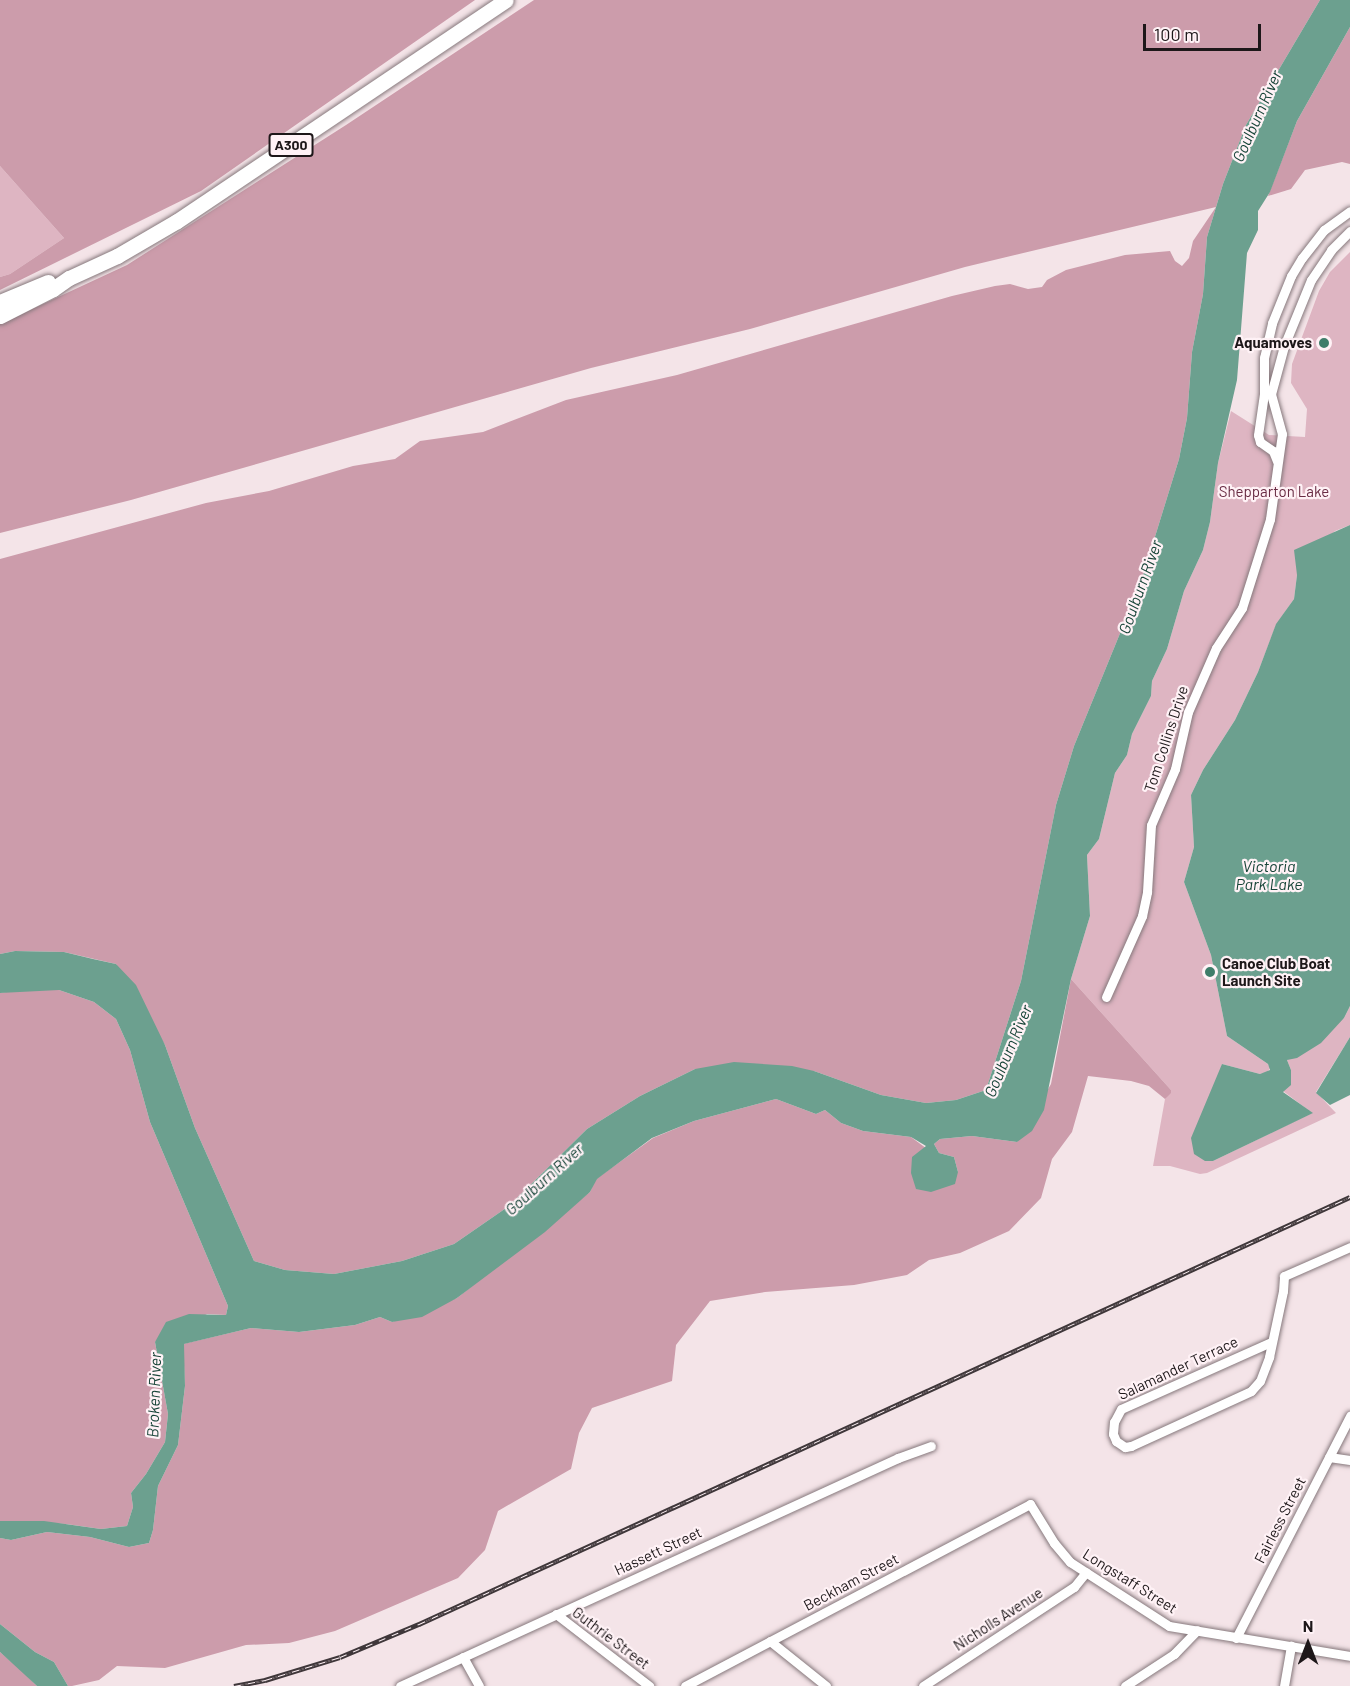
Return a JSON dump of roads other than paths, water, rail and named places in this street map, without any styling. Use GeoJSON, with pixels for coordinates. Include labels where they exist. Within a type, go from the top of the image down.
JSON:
{"type":"FeatureCollection","features":[{"type":"Feature","properties":{"kind":"highway","name":"A300"},"geometry":{"type":"LineString","coordinates":[[0,302],[33,293],[69,278],[117,256],[177,221],[506,0]]}},
{"type":"Feature","properties":{"kind":"highway","name":"A300"},"geometry":{"type":"LineString","coordinates":[[0,316],[33,293]]}},
{"type":"Feature","properties":{"kind":"street"},"geometry":{"type":"LineString","coordinates":[[1277,461],[1258,439],[1264,358],[1280,299],[1291,276],[1314,241],[1335,220],[1350,211]]}},
{"type":"Feature","properties":{"kind":"street"},"geometry":{"type":"LineString","coordinates":[[1267,447],[1274,446],[1280,441],[1282,434],[1271,394],[1284,346],[1311,280],[1331,250],[1350,231]]}},
{"type":"Feature","properties":{"kind":"street"},"geometry":{"type":"LineString","coordinates":[[1260,427],[1268,423],[1279,427]]}},
{"type":"Feature","properties":{"kind":"street","name":"Tom Collins Drive"},"geometry":{"type":"LineString","coordinates":[[1106,997],[1145,907],[1149,833],[1175,770],[1188,712],[1216,648],[1244,603],[1256,556],[1270,519],[1278,475],[1277,461],[1280,441]]}},
{"type":"Feature","properties":{"kind":"street"},"geometry":{"type":"LineString","coordinates":[[1271,1342],[1283,1291],[1284,1276],[1350,1247]]}},
{"type":"Feature","properties":{"kind":"street","name":"Salamander Terrace"},"geometry":{"type":"LineString","coordinates":[[1271,1342],[1260,1381],[1251,1391],[1131,1446],[1120,1444],[1113,1434],[1116,1415],[1121,1409],[1271,1342]]}},
{"type":"Feature","properties":{"kind":"street","name":"Fairless Street"},"geometry":{"type":"LineString","coordinates":[[1236,1638],[1350,1416]]}},
{"type":"Feature","properties":{"kind":"street","name":"Hassett Street"},"geometry":{"type":"LineString","coordinates":[[400,1686],[898,1458],[931,1446]]}},
{"type":"Feature","properties":{"kind":"street"},"geometry":{"type":"LineString","coordinates":[[1329,1457],[1350,1460]]}},
{"type":"Feature","properties":{"kind":"street","name":"Longstaff Street"},"geometry":{"type":"LineString","coordinates":[[1030,1504],[1054,1544],[1070,1562],[1169,1626],[1350,1656]]}},
{"type":"Feature","properties":{"kind":"street","name":"Beckham Street"},"geometry":{"type":"LineString","coordinates":[[685,1686],[1030,1504]]}},
{"type":"Feature","properties":{"kind":"street","name":"Nicholls Avenue"},"geometry":{"type":"LineString","coordinates":[[923,1686],[1074,1587],[1086,1572]]}},
{"type":"Feature","properties":{"kind":"street","name":"Guthrie Street"},"geometry":{"type":"LineString","coordinates":[[555,1614],[649,1686]]}},
{"type":"Feature","properties":{"kind":"street"},"geometry":{"type":"LineString","coordinates":[[1125,1686],[1174,1654],[1197,1630]]}},
{"type":"Feature","properties":{"kind":"street"},"geometry":{"type":"LineString","coordinates":[[770,1641],[826,1686]]}},
{"type":"Feature","properties":{"kind":"street"},"geometry":{"type":"LineString","coordinates":[[1284,1686],[1291,1646]]}},
{"type":"Feature","properties":{"kind":"street"},"geometry":{"type":"LineString","coordinates":[[463,1657],[479,1686]]}},
{"type":"Feature","properties":{"kind":"water","name":"Goulburn River"},"geometry":{"type":"Polygon","coordinates":[[[1320,0],[1350,0],[1350,27],[1297,121],[1270,192],[1258,211],[1258,230],[1247,253],[1237,380],[1218,463],[1210,522],[1203,550],[1184,591],[1167,649],[1152,681],[1151,696],[1132,734],[1127,755],[1115,773],[1099,839],[1087,855],[1090,916],[1071,979],[1044,1110],[1032,1131],[1017,1142],[972,1136],[940,1139],[934,1144],[939,1153],[954,1157],[958,1172],[955,1184],[931,1192],[916,1189],[911,1173],[912,1157],[926,1146],[911,1137],[863,1131],[841,1123],[825,1110],[816,1114],[776,1099],[694,1121],[652,1138],[597,1179],[590,1192],[545,1232],[457,1298],[422,1317],[392,1322],[380,1317],[355,1325],[299,1332],[251,1328],[184,1344],[185,1386],[178,1445],[158,1486],[153,1530],[149,1543],[129,1547],[90,1537],[47,1532],[11,1540],[0,1538],[0,1521],[44,1521],[101,1529],[127,1526],[133,1507],[131,1493],[146,1474],[165,1442],[168,1414],[155,1342],[166,1322],[189,1314],[226,1315],[228,1306],[150,1122],[130,1050],[116,1019],[94,1002],[59,990],[0,993],[0,954],[15,951],[64,952],[116,964],[136,985],[165,1045],[195,1128],[254,1261],[285,1270],[334,1274],[402,1261],[454,1244],[509,1206],[587,1129],[640,1096],[695,1069],[734,1062],[792,1066],[814,1071],[881,1095],[926,1103],[956,1100],[986,1090],[1021,981],[1056,805],[1074,746],[1141,582],[1179,459],[1187,418],[1192,352],[1203,294],[1207,237],[1223,184],[1246,125],[1320,0]]]}},
{"type":"Feature","properties":{"kind":"water","name":"Victoria Park Lake"},"geometry":{"type":"Polygon","coordinates":[[[1350,525],[1350,1006],[1344,1018],[1321,1043],[1297,1058],[1287,1060],[1291,1070],[1291,1085],[1283,1092],[1313,1113],[1213,1161],[1205,1161],[1194,1154],[1191,1138],[1222,1064],[1260,1074],[1270,1070],[1268,1064],[1227,1036],[1211,955],[1184,882],[1194,847],[1191,795],[1203,770],[1235,720],[1258,672],[1276,624],[1294,599],[1297,575],[1294,550],[1350,525]]]}},
{"type":"Feature","properties":{"kind":"water"},"geometry":{"type":"Polygon","coordinates":[[[1350,1037],[1350,1095],[1330,1105],[1316,1093],[1350,1037]]]}},
{"type":"Feature","properties":{"kind":"water"},"geometry":{"type":"Polygon","coordinates":[[[0,1624],[35,1652],[54,1662],[68,1686],[37,1686],[0,1652],[0,1624]]]}},
{"type":"Feature","properties":{"kind":"railway"},"geometry":{"type":"LineString","coordinates":[[234,1686],[265,1680],[340,1657],[419,1624],[1350,1197]]}},
{"type":"Feature","properties":{"kind":"place","name":"Aquamoves"},"geometry":{"type":"Point","coordinates":[1324,343]}},
{"type":"Feature","properties":{"kind":"place","name":"Canoe Club Boat Launch Site"},"geometry":{"type":"Point","coordinates":[1210,972]}},
{"type":"Feature","properties":{"kind":"park label","name":"Shepparton Lake"},"geometry":{"type":"Point","coordinates":[1274,492]}},
{"type":"Feature","properties":{"kind":"water label","name":"Broken River"},"geometry":{"type":"Point","coordinates":[154,1395]}}]}
